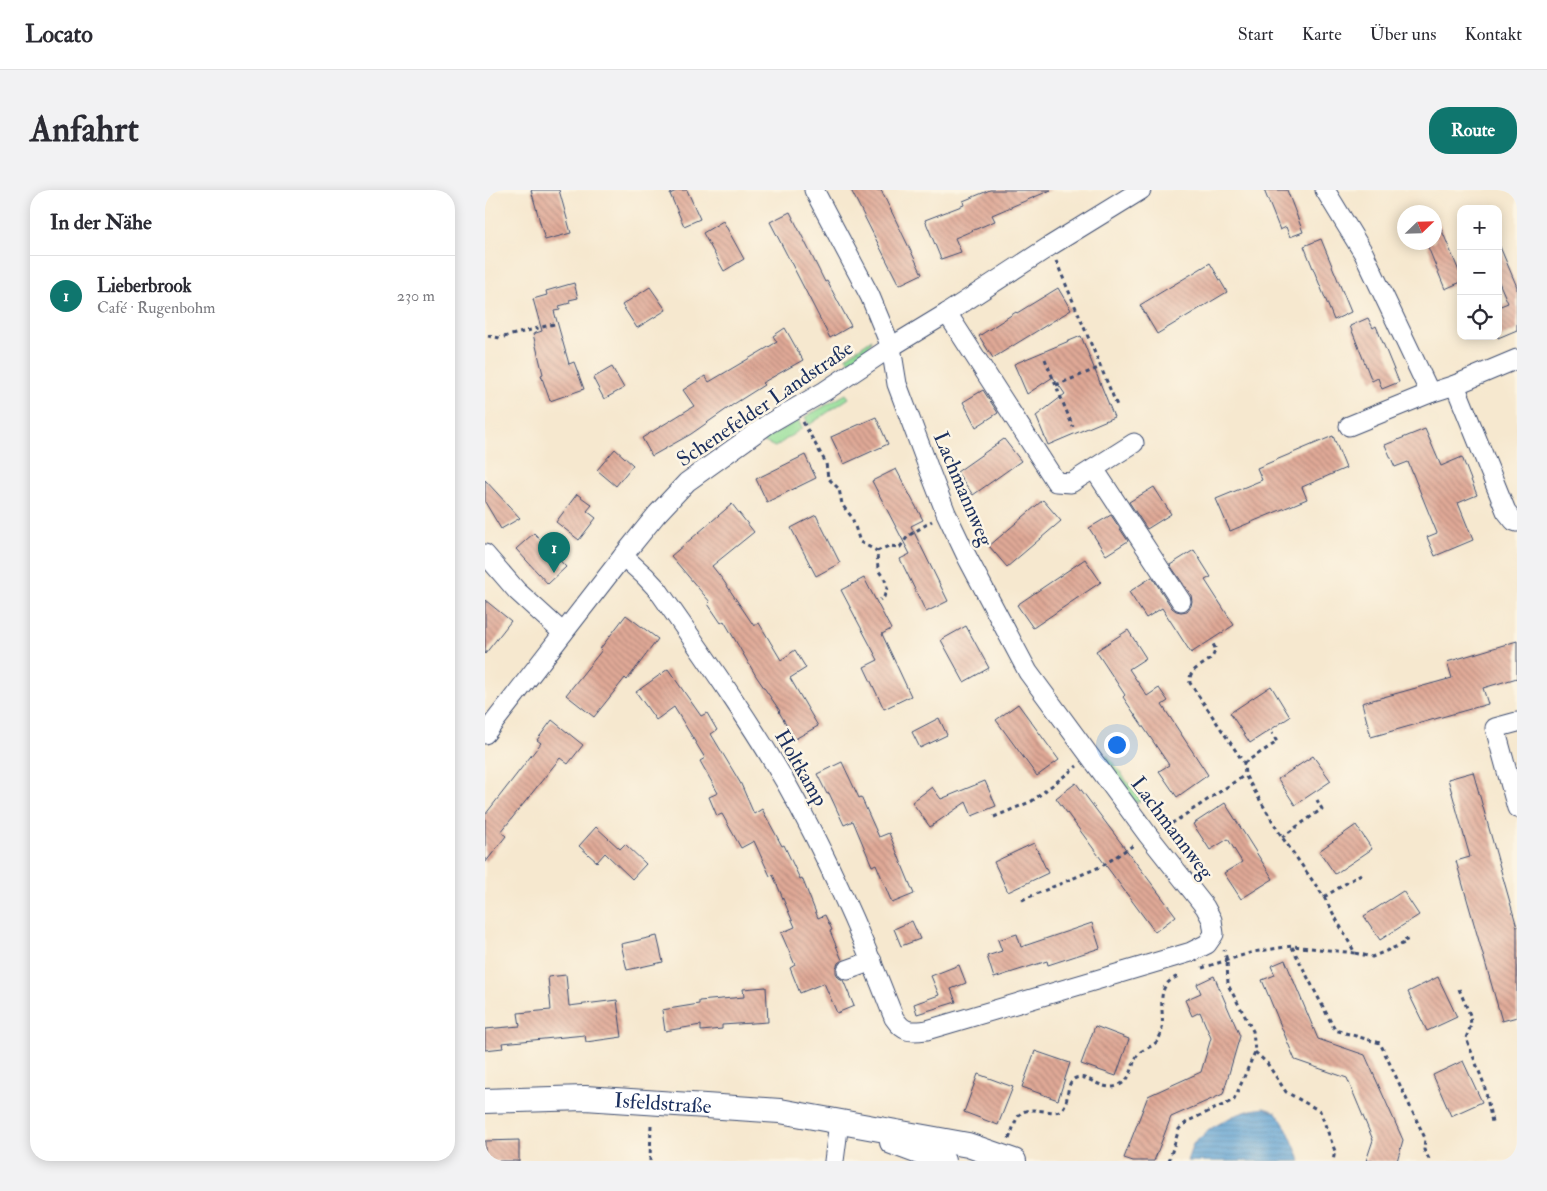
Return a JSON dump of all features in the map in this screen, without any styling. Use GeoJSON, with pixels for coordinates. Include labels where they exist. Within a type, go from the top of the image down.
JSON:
{"type":"FeatureCollection","features":[{"type":"Feature","properties":{"kind":"main road","name":"Isfeldstraße"},"geometry":{"type":"LineString","coordinates":[[485,1101],[585,1098],[780,1111],[1011,1151]]}},
{"type":"Feature","properties":{"kind":"main road","name":"Isfeldstraße"},"geometry":{"type":"LineString","coordinates":[[839,1122],[943,1161]]}},
{"type":"Feature","properties":{"kind":"street","name":"Lachmannweg"},"geometry":{"type":"LineString","coordinates":[[814,190],[870,296],[891,346],[897,384],[929,472],[967,557],[1028,672],[1089,757],[1156,832],[1205,907],[1212,920],[1214,934],[1207,944],[1191,952],[927,1030],[906,1031],[900,1027]]}},
{"type":"Feature","properties":{"kind":"street","name":"Schenefelder Landstraße"},"geometry":{"type":"LineString","coordinates":[[485,734],[623,556],[657,514],[687,482],[756,432],[848,377],[891,346],[947,313],[1141,190]]}},
{"type":"Feature","properties":{"kind":"street"},"geometry":{"type":"LineString","coordinates":[[1325,190],[1364,254],[1430,393]]}},
{"type":"Feature","properties":{"kind":"street"},"geometry":{"type":"LineString","coordinates":[[947,313],[1056,482],[1071,483],[1134,443]]}},
{"type":"Feature","properties":{"kind":"street"},"geometry":{"type":"LineString","coordinates":[[1349,426],[1517,359]]}},
{"type":"Feature","properties":{"kind":"street"},"geometry":{"type":"LineString","coordinates":[[1455,384],[1506,511],[1517,522]]}},
{"type":"Feature","properties":{"kind":"street"},"geometry":{"type":"LineString","coordinates":[[1094,468],[1181,601]]}},
{"type":"Feature","properties":{"kind":"street"},"geometry":{"type":"LineString","coordinates":[[485,554],[517,591],[563,633]]}},
{"type":"Feature","properties":{"kind":"street","name":"Holtkamp"},"geometry":{"type":"LineString","coordinates":[[623,556],[658,590],[729,691],[786,784],[840,888],[894,1018],[900,1027]]}},
{"type":"Feature","properties":{"kind":"street"},"geometry":{"type":"LineString","coordinates":[[1517,722],[1495,728],[1517,808]]}},
{"type":"Feature","properties":{"kind":"street"},"geometry":{"type":"LineString","coordinates":[[847,970],[871,960]]}},
{"type":"Feature","properties":{"kind":"street"},"geometry":{"type":"LineString","coordinates":[[834,1161],[839,1122]]}},
{"type":"Feature","properties":{"kind":"path"},"geometry":{"type":"LineString","coordinates":[[1056,260],[1118,408]]}},
{"type":"Feature","properties":{"kind":"path"},"geometry":{"type":"LineString","coordinates":[[488,336],[500,338],[558,323]]}},
{"type":"Feature","properties":{"kind":"path"},"geometry":{"type":"LineString","coordinates":[[1045,359],[1073,427]]}},
{"type":"Feature","properties":{"kind":"path"},"geometry":{"type":"LineString","coordinates":[[1056,386],[1101,367]]}},
{"type":"Feature","properties":{"kind":"path"},"geometry":{"type":"LineString","coordinates":[[796,408],[826,463],[828,478],[839,489],[842,504],[855,523],[860,542],[877,551]]}},
{"type":"Feature","properties":{"kind":"path"},"geometry":{"type":"LineString","coordinates":[[877,551],[889,546],[900,547],[908,536],[918,528],[947,512]]}},
{"type":"Feature","properties":{"kind":"path"},"geometry":{"type":"LineString","coordinates":[[877,551],[878,570],[885,580],[887,588],[884,598],[880,600]]}},
{"type":"Feature","properties":{"kind":"path"},"geometry":{"type":"LineString","coordinates":[[1213,644],[1215,648],[1214,656],[1191,672],[1189,677],[1190,683],[1244,763],[1245,775],[1282,837],[1324,897],[1355,953]]}},
{"type":"Feature","properties":{"kind":"path"},"geometry":{"type":"LineString","coordinates":[[1244,763],[1277,742],[1272,734]]}},
{"type":"Feature","properties":{"kind":"path"},"geometry":{"type":"LineString","coordinates":[[994,817],[1031,801],[1089,757]]}},
{"type":"Feature","properties":{"kind":"path"},"geometry":{"type":"LineString","coordinates":[[1023,900],[1102,866],[1245,775]]}},
{"type":"Feature","properties":{"kind":"path"},"geometry":{"type":"LineString","coordinates":[[1282,837],[1322,809],[1317,800]]}},
{"type":"Feature","properties":{"kind":"path"},"geometry":{"type":"LineString","coordinates":[[1324,897],[1361,874]]}},
{"type":"Feature","properties":{"kind":"path"},"geometry":{"type":"LineString","coordinates":[[1201,969],[1253,952],[1292,946],[1355,953],[1372,957],[1407,942],[1404,935]]}},
{"type":"Feature","properties":{"kind":"path"},"geometry":{"type":"LineString","coordinates":[[1292,946],[1335,1030],[1380,1043],[1425,1138],[1424,1150],[1430,1161]]}},
{"type":"Feature","properties":{"kind":"path"},"geometry":{"type":"LineString","coordinates":[[1169,1161],[1179,1129],[1188,1121],[1233,1100],[1255,1052],[1253,1031],[1228,985],[1227,960]]}},
{"type":"Feature","properties":{"kind":"path"},"geometry":{"type":"LineString","coordinates":[[1011,1151],[1018,1115],[1024,1110],[1030,1109],[1059,1111],[1065,1106],[1071,1082],[1075,1078],[1080,1077],[1105,1087],[1121,1085],[1127,1080],[1132,1072],[1136,1057],[1140,1052],[1158,1040],[1163,1024],[1162,994],[1166,984],[1174,978],[1183,975]]}},
{"type":"Feature","properties":{"kind":"path"},"geometry":{"type":"LineString","coordinates":[[1459,989],[1470,1015],[1471,1025],[1466,1038],[1484,1084],[1492,1122]]}},
{"type":"Feature","properties":{"kind":"path"},"geometry":{"type":"LineString","coordinates":[[1255,1052],[1267,1062],[1286,1092],[1320,1111],[1335,1151],[1333,1161]]}},
{"type":"Feature","properties":{"kind":"path"},"geometry":{"type":"LineString","coordinates":[[651,1124],[651,1161]]}},
{"type":"Feature","properties":{"kind":"green space"},"geometry":{"type":"Polygon","coordinates":[[[872,339],[863,353],[849,362],[846,357],[872,339]]]}},
{"type":"Feature","properties":{"kind":"green space"},"geometry":{"type":"Polygon","coordinates":[[[846,394],[849,398],[809,425],[805,417],[846,394]]]}},
{"type":"Feature","properties":{"kind":"green space"},"geometry":{"type":"Polygon","coordinates":[[[798,420],[802,428],[775,447],[762,441],[798,420]]]}},
{"type":"Feature","properties":{"kind":"green space"},"geometry":{"type":"Polygon","coordinates":[[[1107,755],[1141,800],[1133,802],[1103,762],[1103,758],[1107,755]]]}},
{"type":"Feature","properties":{"kind":"water"},"geometry":{"type":"Polygon","coordinates":[[[1264,1108],[1276,1112],[1287,1129],[1301,1161],[1187,1161],[1193,1144],[1210,1129],[1233,1116],[1264,1108]]]}},
{"type":"Feature","properties":{"kind":"building"},"geometry":{"type":"Polygon","coordinates":[[[531,190],[559,190],[571,233],[545,240],[531,190]]]}},
{"type":"Feature","properties":{"kind":"building"},"geometry":{"type":"Polygon","coordinates":[[[678,190],[687,190],[700,219],[684,226],[670,194],[678,190]]]}},
{"type":"Feature","properties":{"kind":"building"},"geometry":{"type":"Polygon","coordinates":[[[851,190],[881,190],[922,274],[899,285],[851,190]]]}},
{"type":"Feature","properties":{"kind":"building"},"geometry":{"type":"Polygon","coordinates":[[[990,190],[1051,190],[992,215],[995,221],[955,238],[961,252],[941,259],[925,220],[964,205],[963,201],[990,190]]]}},
{"type":"Feature","properties":{"kind":"building"},"geometry":{"type":"Polygon","coordinates":[[[1264,190],[1287,190],[1303,232],[1290,237],[1286,227],[1280,230],[1264,190]]]}},
{"type":"Feature","properties":{"kind":"building"},"geometry":{"type":"Polygon","coordinates":[[[790,212],[825,282],[827,281],[851,326],[830,338],[770,222],[790,212]]]}},
{"type":"Feature","properties":{"kind":"building"},"geometry":{"type":"Polygon","coordinates":[[[723,221],[744,259],[724,271],[703,233],[723,221]]]}},
{"type":"Feature","properties":{"kind":"building"},"geometry":{"type":"Polygon","coordinates":[[[1442,231],[1457,266],[1457,284],[1445,289],[1429,250],[1442,250],[1442,231]]]}},
{"type":"Feature","properties":{"kind":"building"},"geometry":{"type":"Polygon","coordinates":[[[1321,239],[1351,312],[1334,320],[1304,246],[1321,239]]]}},
{"type":"Feature","properties":{"kind":"building"},"geometry":{"type":"Polygon","coordinates":[[[1502,251],[1517,287],[1517,330],[1502,336],[1502,305],[1508,303],[1502,289],[1502,251]]]}},
{"type":"Feature","properties":{"kind":"building"},"geometry":{"type":"Polygon","coordinates":[[[1210,263],[1227,292],[1157,334],[1140,305],[1210,263]]]}},
{"type":"Feature","properties":{"kind":"building"},"geometry":{"type":"Polygon","coordinates":[[[574,283],[578,298],[569,300],[570,303],[559,306],[560,310],[554,311],[569,364],[574,362],[584,389],[550,401],[541,375],[543,374],[533,334],[542,331],[533,299],[547,295],[546,291],[574,283]]]}},
{"type":"Feature","properties":{"kind":"building"},"geometry":{"type":"Polygon","coordinates":[[[650,287],[666,310],[637,328],[622,305],[650,287]]]}},
{"type":"Feature","properties":{"kind":"building"},"geometry":{"type":"Polygon","coordinates":[[[1058,288],[1071,310],[993,358],[979,336],[1058,288]]]}},
{"type":"Feature","properties":{"kind":"building"},"geometry":{"type":"Polygon","coordinates":[[[1368,318],[1373,328],[1376,326],[1399,382],[1382,389],[1378,378],[1372,381],[1350,326],[1368,318]]]}},
{"type":"Feature","properties":{"kind":"building"},"geometry":{"type":"Polygon","coordinates":[[[785,328],[803,360],[762,383],[764,385],[691,434],[652,456],[642,438],[694,406],[683,390],[705,376],[709,382],[777,342],[773,336],[785,328]]]}},
{"type":"Feature","properties":{"kind":"building"},"geometry":{"type":"Polygon","coordinates":[[[1081,336],[1114,417],[1048,445],[1036,416],[1065,394],[1053,377],[1027,394],[1014,364],[1081,336]]]}},
{"type":"Feature","properties":{"kind":"building"},"geometry":{"type":"Polygon","coordinates":[[[612,367],[624,388],[604,399],[593,378],[612,367]]]}},
{"type":"Feature","properties":{"kind":"building"},"geometry":{"type":"Polygon","coordinates":[[[983,390],[998,413],[976,427],[963,402],[983,390]]]}},
{"type":"Feature","properties":{"kind":"building"},"geometry":{"type":"Polygon","coordinates":[[[876,417],[888,444],[844,464],[831,437],[876,417]]]}},
{"type":"Feature","properties":{"kind":"building"},"geometry":{"type":"Polygon","coordinates":[[[1425,429],[1441,466],[1462,457],[1477,495],[1458,503],[1473,540],[1435,556],[1427,537],[1437,533],[1408,462],[1395,467],[1385,445],[1425,429]]]}},
{"type":"Feature","properties":{"kind":"building"},"geometry":{"type":"Polygon","coordinates":[[[1333,436],[1346,468],[1302,487],[1307,499],[1230,531],[1216,499],[1262,480],[1257,468],[1333,436]]]}},
{"type":"Feature","properties":{"kind":"building"},"geometry":{"type":"Polygon","coordinates":[[[1004,439],[1021,461],[973,495],[957,472],[1004,439]]]}},
{"type":"Feature","properties":{"kind":"building"},"geometry":{"type":"Polygon","coordinates":[[[615,449],[633,465],[616,486],[597,470],[615,449]]]}},
{"type":"Feature","properties":{"kind":"building"},"geometry":{"type":"Polygon","coordinates":[[[805,455],[816,478],[767,502],[756,479],[805,455]]]}},
{"type":"Feature","properties":{"kind":"building"},"geometry":{"type":"Polygon","coordinates":[[[896,469],[923,520],[911,526],[948,601],[926,612],[900,559],[910,554],[872,481],[896,469]]]}},
{"type":"Feature","properties":{"kind":"building"},"geometry":{"type":"Polygon","coordinates":[[[485,480],[520,518],[501,529],[485,502],[485,480]]]}},
{"type":"Feature","properties":{"kind":"building"},"geometry":{"type":"Polygon","coordinates":[[[1154,487],[1171,514],[1147,529],[1129,502],[1154,487]]]}},
{"type":"Feature","properties":{"kind":"building"},"geometry":{"type":"Polygon","coordinates":[[[577,494],[592,505],[587,511],[596,518],[579,540],[556,522],[577,494]]]}},
{"type":"Feature","properties":{"kind":"building"},"geometry":{"type":"Polygon","coordinates":[[[1043,500],[1061,521],[1007,567],[989,546],[1043,500]]]}},
{"type":"Feature","properties":{"kind":"building"},"geometry":{"type":"Polygon","coordinates":[[[732,504],[754,532],[712,566],[754,626],[759,623],[781,660],[795,650],[806,668],[790,678],[818,726],[795,739],[780,711],[756,676],[724,621],[721,623],[708,604],[710,602],[671,556],[732,504]]]}},
{"type":"Feature","properties":{"kind":"building"},"geometry":{"type":"Polygon","coordinates":[[[816,515],[840,563],[816,576],[791,528],[816,515]]]}},
{"type":"Feature","properties":{"kind":"building"},"geometry":{"type":"Polygon","coordinates":[[[1111,515],[1128,541],[1106,555],[1089,528],[1111,515]]]}},
{"type":"Feature","properties":{"kind":"building"},"geometry":{"type":"Polygon","coordinates":[[[534,533],[566,567],[548,584],[516,549],[534,533]]]}},
{"type":"Feature","properties":{"kind":"building"},"geometry":{"type":"Polygon","coordinates":[[[1194,550],[1211,577],[1205,580],[1234,625],[1191,653],[1162,608],[1146,618],[1129,592],[1152,577],[1172,608],[1181,612],[1187,611],[1191,606],[1191,595],[1170,565],[1194,550]]]}},
{"type":"Feature","properties":{"kind":"building"},"geometry":{"type":"Polygon","coordinates":[[[1085,559],[1101,582],[1033,628],[1017,605],[1085,559]]]}},
{"type":"Feature","properties":{"kind":"building"},"geometry":{"type":"Polygon","coordinates":[[[864,578],[891,629],[882,634],[911,696],[884,709],[864,667],[878,660],[841,590],[864,578]]]}},
{"type":"Feature","properties":{"kind":"building"},"geometry":{"type":"Polygon","coordinates":[[[485,600],[511,621],[485,654],[485,600]]]}},
{"type":"Feature","properties":{"kind":"building"},"geometry":{"type":"Polygon","coordinates":[[[626,615],[658,639],[627,680],[625,678],[594,717],[566,695],[602,650],[600,649],[626,615]]]}},
{"type":"Feature","properties":{"kind":"building"},"geometry":{"type":"Polygon","coordinates":[[[966,626],[989,668],[964,682],[941,640],[966,626]]]}},
{"type":"Feature","properties":{"kind":"building"},"geometry":{"type":"Polygon","coordinates":[[[1128,630],[1146,658],[1129,669],[1147,696],[1159,688],[1168,701],[1162,705],[1208,775],[1177,797],[1159,771],[1169,765],[1123,697],[1125,695],[1096,651],[1128,630]]]}},
{"type":"Feature","properties":{"kind":"building"},"geometry":{"type":"Polygon","coordinates":[[[1517,641],[1517,678],[1483,688],[1488,704],[1371,737],[1362,703],[1452,678],[1447,662],[1517,641]]]}},
{"type":"Feature","properties":{"kind":"building"},"geometry":{"type":"Polygon","coordinates":[[[668,669],[701,716],[707,713],[717,730],[711,734],[741,784],[754,814],[762,809],[782,846],[784,845],[800,879],[802,878],[818,918],[825,915],[842,960],[838,963],[836,973],[843,980],[854,1006],[837,1013],[824,983],[800,993],[790,968],[795,965],[781,933],[795,927],[773,875],[770,876],[754,841],[741,848],[722,814],[717,816],[709,797],[718,793],[700,761],[705,758],[674,707],[656,720],[636,692],[668,669]]]}},
{"type":"Feature","properties":{"kind":"building"},"geometry":{"type":"Polygon","coordinates":[[[1271,686],[1290,717],[1250,743],[1230,713],[1271,686]]]}},
{"type":"Feature","properties":{"kind":"building"},"geometry":{"type":"Polygon","coordinates":[[[1018,704],[1059,760],[1037,776],[996,720],[1018,704]]]}},
{"type":"Feature","properties":{"kind":"building"},"geometry":{"type":"Polygon","coordinates":[[[939,718],[947,735],[920,748],[912,732],[939,718]]]}},
{"type":"Feature","properties":{"kind":"building"},"geometry":{"type":"Polygon","coordinates":[[[552,720],[583,745],[568,764],[560,758],[501,832],[506,836],[485,863],[485,815],[541,743],[537,740],[552,720]]]}},
{"type":"Feature","properties":{"kind":"building"},"geometry":{"type":"Polygon","coordinates":[[[1313,756],[1331,781],[1295,805],[1278,779],[1313,756]]]}},
{"type":"Feature","properties":{"kind":"building"},"geometry":{"type":"Polygon","coordinates":[[[842,762],[859,798],[861,797],[879,837],[889,833],[914,894],[892,903],[876,864],[872,866],[853,821],[844,825],[829,793],[827,794],[817,774],[842,762]]]}},
{"type":"Feature","properties":{"kind":"building"},"geometry":{"type":"Polygon","coordinates":[[[1473,772],[1517,927],[1517,1017],[1502,1021],[1456,861],[1470,857],[1448,779],[1473,772]]]}},
{"type":"Feature","properties":{"kind":"building"},"geometry":{"type":"Polygon","coordinates":[[[985,781],[996,806],[972,816],[966,802],[930,827],[912,802],[932,787],[941,799],[985,781]]]}},
{"type":"Feature","properties":{"kind":"building"},"geometry":{"type":"Polygon","coordinates":[[[1076,783],[1176,916],[1155,932],[1056,798],[1076,783]]]}},
{"type":"Feature","properties":{"kind":"building"},"geometry":{"type":"Polygon","coordinates":[[[1225,803],[1273,879],[1241,899],[1224,873],[1242,862],[1228,839],[1210,850],[1193,824],[1225,803]]]}},
{"type":"Feature","properties":{"kind":"building"},"geometry":{"type":"Polygon","coordinates":[[[1356,825],[1372,849],[1335,874],[1319,851],[1356,825]]]}},
{"type":"Feature","properties":{"kind":"building"},"geometry":{"type":"Polygon","coordinates":[[[596,827],[620,849],[625,844],[646,864],[632,879],[605,853],[597,862],[579,846],[596,827]]]}},
{"type":"Feature","properties":{"kind":"building"},"geometry":{"type":"Polygon","coordinates":[[[1034,843],[1048,873],[1008,892],[994,862],[1034,843]]]}},
{"type":"Feature","properties":{"kind":"building"},"geometry":{"type":"Polygon","coordinates":[[[1403,891],[1419,915],[1380,940],[1364,916],[1403,891]]]}},
{"type":"Feature","properties":{"kind":"building"},"geometry":{"type":"Polygon","coordinates":[[[912,921],[920,939],[901,946],[894,929],[912,921]]]}},
{"type":"Feature","properties":{"kind":"building"},"geometry":{"type":"Polygon","coordinates":[[[1092,923],[1100,948],[1048,965],[1047,961],[994,978],[987,956],[1002,951],[998,940],[1017,934],[1021,947],[1092,923]]]}},
{"type":"Feature","properties":{"kind":"building"},"geometry":{"type":"Polygon","coordinates":[[[657,936],[663,962],[627,970],[621,944],[657,936]]]}},
{"type":"Feature","properties":{"kind":"building"},"geometry":{"type":"Polygon","coordinates":[[[1285,960],[1318,1039],[1365,1055],[1403,1140],[1397,1161],[1366,1161],[1373,1140],[1347,1078],[1295,1060],[1262,980],[1275,975],[1271,966],[1285,960]]]}},
{"type":"Feature","properties":{"kind":"building"},"geometry":{"type":"Polygon","coordinates":[[[959,965],[966,983],[951,989],[956,1002],[917,1014],[914,1004],[939,995],[931,976],[959,965]]]}},
{"type":"Feature","properties":{"kind":"building"},"geometry":{"type":"Polygon","coordinates":[[[566,975],[569,1006],[617,1000],[622,1037],[586,1042],[585,1035],[502,1043],[503,1048],[485,1050],[485,1029],[520,1026],[518,1013],[551,1010],[548,977],[566,975]]]}},
{"type":"Feature","properties":{"kind":"building"},"geometry":{"type":"Polygon","coordinates":[[[1214,976],[1240,1036],[1223,1094],[1171,1117],[1154,1161],[1133,1161],[1124,1158],[1148,1096],[1201,1072],[1211,1038],[1200,1012],[1192,1016],[1185,1000],[1201,993],[1197,984],[1214,976]]]}},
{"type":"Feature","properties":{"kind":"building"},"geometry":{"type":"Polygon","coordinates":[[[1438,977],[1457,1017],[1427,1031],[1408,992],[1438,977]]]}},
{"type":"Feature","properties":{"kind":"building"},"geometry":{"type":"Polygon","coordinates":[[[766,987],[768,1022],[722,1025],[722,1029],[701,1031],[701,1025],[665,1031],[662,1010],[699,1004],[699,1001],[744,997],[743,989],[766,987]]]}},
{"type":"Feature","properties":{"kind":"building"},"geometry":{"type":"Polygon","coordinates":[[[1095,1026],[1129,1039],[1116,1076],[1081,1064],[1095,1026]]]}},
{"type":"Feature","properties":{"kind":"building"},"geometry":{"type":"Polygon","coordinates":[[[1035,1051],[1070,1063],[1058,1100],[1022,1087],[1035,1051]]]}},
{"type":"Feature","properties":{"kind":"building"},"geometry":{"type":"Polygon","coordinates":[[[1463,1061],[1482,1102],[1451,1116],[1433,1075],[1463,1061]]]}},
{"type":"Feature","properties":{"kind":"building"},"geometry":{"type":"Polygon","coordinates":[[[978,1074],[1013,1087],[998,1125],[964,1112],[978,1074]]]}},
{"type":"Feature","properties":{"kind":"building"},"geometry":{"type":"Polygon","coordinates":[[[519,1140],[519,1161],[485,1161],[485,1141],[519,1140]]]}},
{"type":"Feature","properties":{"kind":"place","name":"Lieberbrook"},"geometry":{"type":"Point","coordinates":[554,573]}}]}
